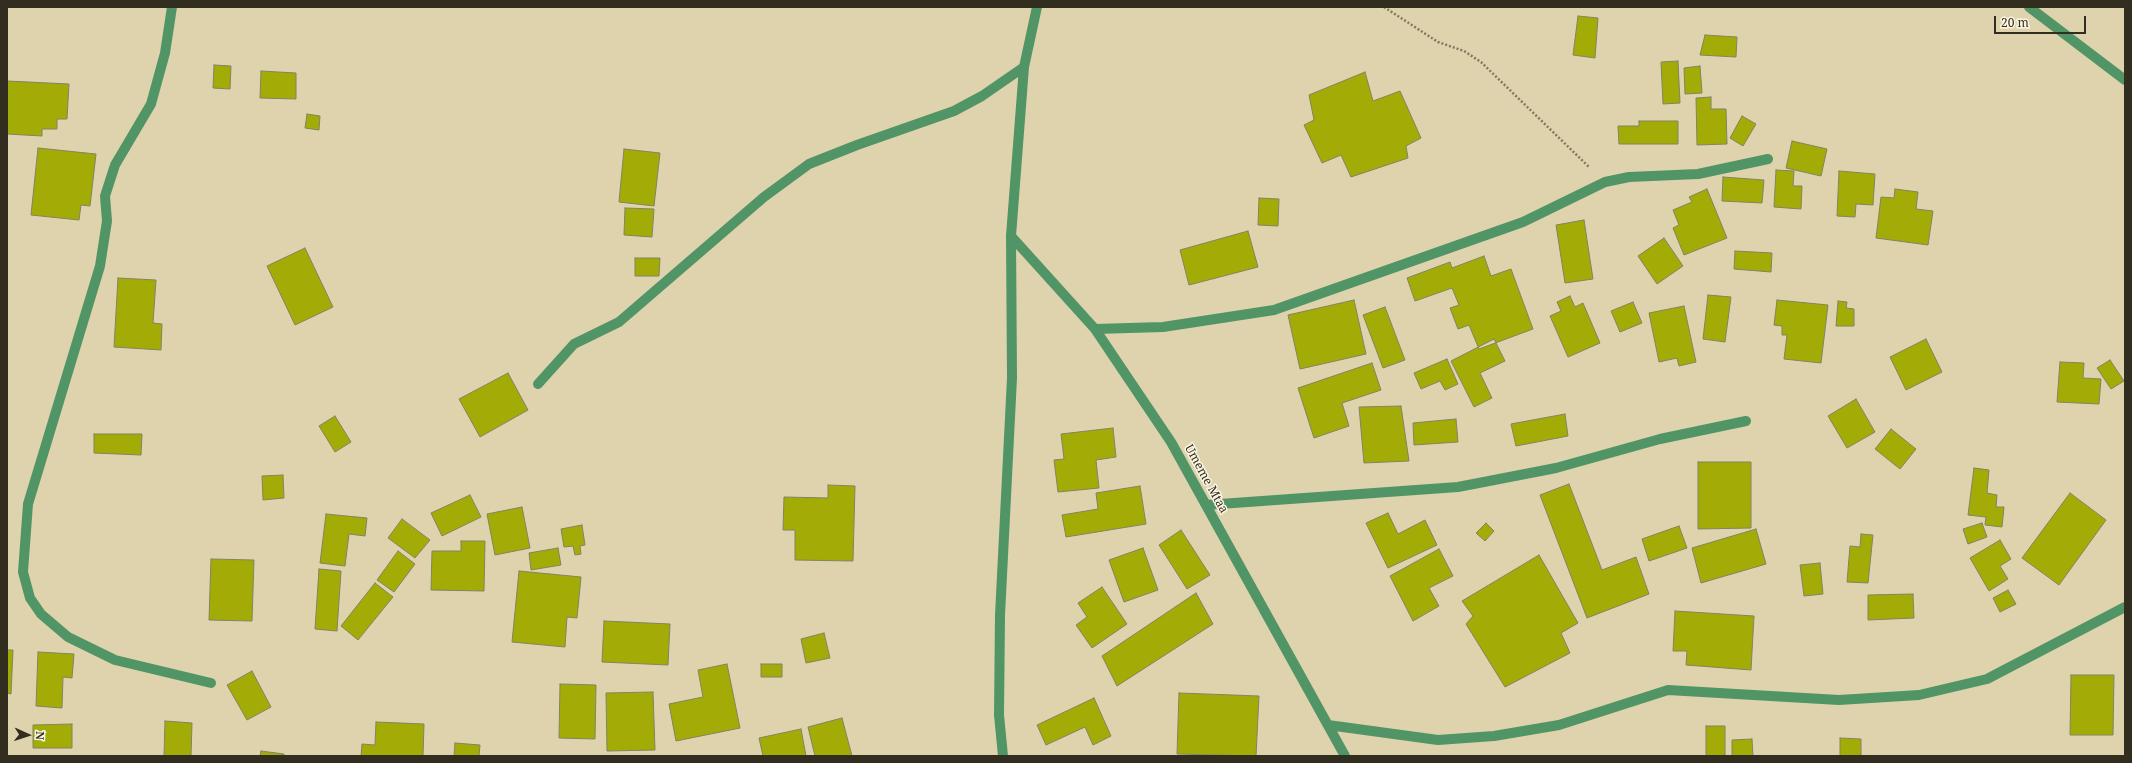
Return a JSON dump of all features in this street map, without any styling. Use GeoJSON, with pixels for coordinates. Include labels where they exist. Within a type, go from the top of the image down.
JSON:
{"type":"FeatureCollection","features":[{"type":"Feature","properties":{"kind":"street"},"geometry":{"type":"LineString","coordinates":[[172,7],[166,53],[151,104],[115,165],[105,196],[107,221],[100,266],[28,504],[23,572],[30,598],[41,614],[68,637],[115,660],[211,683]]}},
{"type":"Feature","properties":{"kind":"street"},"geometry":{"type":"LineString","coordinates":[[1003,756],[999,715],[1000,615],[1012,378],[1012,236],[1024,67],[1037,7]]}},
{"type":"Feature","properties":{"kind":"street"},"geometry":{"type":"LineString","coordinates":[[2029,7],[2125,80]]}},
{"type":"Feature","properties":{"kind":"street"},"geometry":{"type":"LineString","coordinates":[[538,384],[574,344],[619,322],[764,197],[809,164],[857,145],[954,111],[982,96],[1024,67]]}},
{"type":"Feature","properties":{"kind":"street"},"geometry":{"type":"LineString","coordinates":[[1095,329],[1163,327],[1274,310],[1523,222],[1605,182],[1629,177],[1698,174],[1768,159]]}},
{"type":"Feature","properties":{"kind":"street","name":"Umeme Mtaa"},"geometry":{"type":"LineString","coordinates":[[1012,236],[1095,329],[1171,442],[1345,756]]}},
{"type":"Feature","properties":{"kind":"street"},"geometry":{"type":"LineString","coordinates":[[1206,505],[1458,488],[1556,468],[1660,439],[1746,421]]}},
{"type":"Feature","properties":{"kind":"street"},"geometry":{"type":"LineString","coordinates":[[1328,725],[1438,740],[1494,736],[1559,725],[1668,690],[1839,700],[1919,695],[1987,679],[2125,607]]}},
{"type":"Feature","properties":{"kind":"path"},"geometry":{"type":"LineString","coordinates":[[1384,7],[1438,42],[1464,51],[1481,62],[1605,182]]}},
{"type":"Feature","properties":{"kind":"building"},"geometry":{"type":"Polygon","coordinates":[[[1578,16],[1598,18],[1595,58],[1573,55],[1578,16]]]}},
{"type":"Feature","properties":{"kind":"building"},"geometry":{"type":"Polygon","coordinates":[[[1705,35],[1737,37],[1736,57],[1700,55],[1705,35]]]}},
{"type":"Feature","properties":{"kind":"building"},"geometry":{"type":"Polygon","coordinates":[[[1678,61],[1680,103],[1663,104],[1661,62],[1678,61]]]}},
{"type":"Feature","properties":{"kind":"building"},"geometry":{"type":"Polygon","coordinates":[[[214,65],[231,66],[230,89],[213,88],[214,65]]]}},
{"type":"Feature","properties":{"kind":"building"},"geometry":{"type":"Polygon","coordinates":[[[1700,66],[1702,93],[1685,94],[1684,68],[1700,66]]]}},
{"type":"Feature","properties":{"kind":"building"},"geometry":{"type":"Polygon","coordinates":[[[261,71],[296,73],[296,99],[260,98],[261,71]]]}},
{"type":"Feature","properties":{"kind":"building"},"geometry":{"type":"Polygon","coordinates":[[[1365,72],[1373,101],[1400,91],[1421,138],[1406,146],[1408,158],[1351,177],[1341,155],[1322,163],[1304,125],[1314,120],[1309,95],[1365,72]]]}},
{"type":"Feature","properties":{"kind":"building"},"geometry":{"type":"Polygon","coordinates":[[[7,81],[69,84],[67,119],[57,119],[57,129],[42,129],[42,136],[7,134],[7,81]]]}},
{"type":"Feature","properties":{"kind":"building"},"geometry":{"type":"Polygon","coordinates":[[[1711,97],[1711,109],[1726,109],[1727,144],[1697,145],[1696,98],[1711,97]]]}},
{"type":"Feature","properties":{"kind":"building"},"geometry":{"type":"Polygon","coordinates":[[[307,114],[320,116],[319,130],[305,128],[307,114]]]}},
{"type":"Feature","properties":{"kind":"building"},"geometry":{"type":"Polygon","coordinates":[[[1742,116],[1756,124],[1743,146],[1730,138],[1742,116]]]}},
{"type":"Feature","properties":{"kind":"building"},"geometry":{"type":"Polygon","coordinates":[[[1639,121],[1678,121],[1678,144],[1619,144],[1618,126],[1639,126],[1639,121]]]}},
{"type":"Feature","properties":{"kind":"building"},"geometry":{"type":"Polygon","coordinates":[[[1792,141],[1827,149],[1821,176],[1786,168],[1792,141]]]}},
{"type":"Feature","properties":{"kind":"building"},"geometry":{"type":"Polygon","coordinates":[[[38,148],[96,154],[90,206],[81,205],[79,220],[31,215],[38,148]]]}},
{"type":"Feature","properties":{"kind":"building"},"geometry":{"type":"Polygon","coordinates":[[[624,149],[660,153],[654,206],[619,202],[624,149]]]}},
{"type":"Feature","properties":{"kind":"building"},"geometry":{"type":"Polygon","coordinates":[[[1776,170],[1794,171],[1793,186],[1802,186],[1801,209],[1774,207],[1776,170]]]}},
{"type":"Feature","properties":{"kind":"building"},"geometry":{"type":"Polygon","coordinates":[[[1839,171],[1875,174],[1873,205],[1856,204],[1855,217],[1837,216],[1839,171]]]}},
{"type":"Feature","properties":{"kind":"building"},"geometry":{"type":"Polygon","coordinates":[[[1723,177],[1764,180],[1762,203],[1722,201],[1723,177]]]}},
{"type":"Feature","properties":{"kind":"building"},"geometry":{"type":"Polygon","coordinates":[[[1707,189],[1727,238],[1684,255],[1673,228],[1679,225],[1673,210],[1692,202],[1689,197],[1707,189]]]}},
{"type":"Feature","properties":{"kind":"building"},"geometry":{"type":"Polygon","coordinates":[[[1895,189],[1918,192],[1916,209],[1933,211],[1928,245],[1876,238],[1881,197],[1894,198],[1895,189]]]}},
{"type":"Feature","properties":{"kind":"building"},"geometry":{"type":"Polygon","coordinates":[[[1259,198],[1279,199],[1278,226],[1258,225],[1259,198]]]}},
{"type":"Feature","properties":{"kind":"building"},"geometry":{"type":"Polygon","coordinates":[[[625,208],[654,209],[652,237],[624,235],[625,208]]]}},
{"type":"Feature","properties":{"kind":"building"},"geometry":{"type":"Polygon","coordinates":[[[1584,220],[1593,279],[1565,283],[1556,225],[1584,220]]]}},
{"type":"Feature","properties":{"kind":"building"},"geometry":{"type":"Polygon","coordinates":[[[1248,231],[1258,267],[1189,285],[1180,250],[1248,231]]]}},
{"type":"Feature","properties":{"kind":"building"},"geometry":{"type":"Polygon","coordinates":[[[1664,238],[1683,266],[1657,284],[1638,256],[1664,238]]]}},
{"type":"Feature","properties":{"kind":"building"},"geometry":{"type":"Polygon","coordinates":[[[305,248],[333,307],[295,325],[267,266],[305,248]]]}},
{"type":"Feature","properties":{"kind":"building"},"geometry":{"type":"Polygon","coordinates":[[[1735,251],[1772,253],[1771,272],[1734,269],[1735,251]]]}},
{"type":"Feature","properties":{"kind":"building"},"geometry":{"type":"Polygon","coordinates":[[[1484,256],[1491,276],[1511,269],[1533,329],[1479,349],[1469,325],[1458,329],[1450,308],[1459,305],[1452,288],[1415,301],[1407,278],[1450,262],[1452,268],[1484,256]]]}},
{"type":"Feature","properties":{"kind":"building"},"geometry":{"type":"Polygon","coordinates":[[[635,258],[660,258],[659,276],[635,276],[635,258]]]}},
{"type":"Feature","properties":{"kind":"building"},"geometry":{"type":"Polygon","coordinates":[[[118,278],[156,280],[153,323],[162,324],[161,350],[114,347],[118,278]]]}},
{"type":"Feature","properties":{"kind":"building"},"geometry":{"type":"Polygon","coordinates":[[[1708,295],[1731,297],[1725,342],[1703,339],[1708,295]]]}},
{"type":"Feature","properties":{"kind":"building"},"geometry":{"type":"Polygon","coordinates":[[[1570,296],[1575,307],[1583,303],[1600,343],[1568,357],[1550,316],[1561,311],[1557,302],[1570,296]]]}},
{"type":"Feature","properties":{"kind":"building"},"geometry":{"type":"Polygon","coordinates":[[[1354,300],[1366,354],[1300,369],[1288,315],[1354,300]]]}},
{"type":"Feature","properties":{"kind":"building"},"geometry":{"type":"Polygon","coordinates":[[[1777,300],[1828,305],[1821,363],[1784,359],[1787,335],[1782,335],[1782,326],[1774,325],[1777,300]]]}},
{"type":"Feature","properties":{"kind":"building"},"geometry":{"type":"Polygon","coordinates":[[[1838,301],[1847,302],[1846,308],[1854,309],[1854,326],[1836,326],[1838,301]]]}},
{"type":"Feature","properties":{"kind":"building"},"geometry":{"type":"Polygon","coordinates":[[[1633,302],[1642,323],[1620,332],[1611,311],[1633,302]]]}},
{"type":"Feature","properties":{"kind":"building"},"geometry":{"type":"Polygon","coordinates":[[[1684,306],[1696,362],[1679,366],[1677,358],[1659,362],[1649,313],[1684,306]]]}},
{"type":"Feature","properties":{"kind":"building"},"geometry":{"type":"Polygon","coordinates":[[[1385,307],[1405,360],[1383,368],[1363,315],[1385,307]]]}},
{"type":"Feature","properties":{"kind":"building"},"geometry":{"type":"Polygon","coordinates":[[[1494,339],[1505,361],[1480,373],[1492,398],[1474,407],[1451,361],[1494,339]]]}},
{"type":"Feature","properties":{"kind":"building"},"geometry":{"type":"Polygon","coordinates":[[[1926,339],[1942,372],[1906,390],[1890,357],[1926,339]]]}},
{"type":"Feature","properties":{"kind":"building"},"geometry":{"type":"Polygon","coordinates":[[[1447,359],[1458,384],[1445,390],[1440,381],[1421,389],[1414,373],[1447,359]]]}},
{"type":"Feature","properties":{"kind":"building"},"geometry":{"type":"Polygon","coordinates":[[[2110,360],[2124,381],[2111,389],[2097,368],[2110,360]]]}},
{"type":"Feature","properties":{"kind":"building"},"geometry":{"type":"Polygon","coordinates":[[[2060,362],[2084,363],[2083,378],[2101,379],[2099,404],[2057,402],[2060,362]]]}},
{"type":"Feature","properties":{"kind":"building"},"geometry":{"type":"Polygon","coordinates":[[[1372,363],[1381,390],[1342,403],[1349,426],[1314,438],[1298,388],[1372,363]]]}},
{"type":"Feature","properties":{"kind":"building"},"geometry":{"type":"Polygon","coordinates":[[[508,373],[528,410],[480,437],[459,399],[508,373]]]}},
{"type":"Feature","properties":{"kind":"building"},"geometry":{"type":"Polygon","coordinates":[[[1856,399],[1875,432],[1847,448],[1828,416],[1856,399]]]}},
{"type":"Feature","properties":{"kind":"building"},"geometry":{"type":"Polygon","coordinates":[[[1401,406],[1409,461],[1364,463],[1359,407],[1401,406]]]}},
{"type":"Feature","properties":{"kind":"building"},"geometry":{"type":"Polygon","coordinates":[[[1565,414],[1568,436],[1516,446],[1511,424],[1565,414]]]}},
{"type":"Feature","properties":{"kind":"building"},"geometry":{"type":"Polygon","coordinates":[[[335,416],[351,442],[335,452],[319,426],[335,416]]]}},
{"type":"Feature","properties":{"kind":"building"},"geometry":{"type":"Polygon","coordinates":[[[1456,419],[1458,442],[1414,445],[1413,423],[1456,419]]]}},
{"type":"Feature","properties":{"kind":"building"},"geometry":{"type":"Polygon","coordinates":[[[1113,428],[1116,457],[1096,460],[1099,488],[1058,492],[1054,460],[1064,459],[1061,434],[1113,428]]]}},
{"type":"Feature","properties":{"kind":"building"},"geometry":{"type":"Polygon","coordinates":[[[1891,429],[1916,449],[1900,469],[1875,449],[1891,429]]]}},
{"type":"Feature","properties":{"kind":"building"},"geometry":{"type":"Polygon","coordinates":[[[94,434],[142,434],[141,455],[94,453],[94,434]]]}},
{"type":"Feature","properties":{"kind":"building"},"geometry":{"type":"Polygon","coordinates":[[[1698,462],[1751,462],[1751,528],[1698,529],[1698,462]]]}},
{"type":"Feature","properties":{"kind":"building"},"geometry":{"type":"Polygon","coordinates":[[[1974,468],[1989,470],[1987,493],[1997,495],[1996,507],[2004,507],[2002,527],[1985,525],[1986,517],[1968,515],[1974,468]]]}},
{"type":"Feature","properties":{"kind":"building"},"geometry":{"type":"Polygon","coordinates":[[[283,475],[284,498],[263,500],[262,476],[283,475]]]}},
{"type":"Feature","properties":{"kind":"building"},"geometry":{"type":"Polygon","coordinates":[[[1569,484],[1602,570],[1636,557],[1649,594],[1587,618],[1540,495],[1569,484]]]}},
{"type":"Feature","properties":{"kind":"building"},"geometry":{"type":"Polygon","coordinates":[[[828,485],[855,486],[853,561],[795,560],[795,530],[783,530],[784,497],[828,498],[828,485]]]}},
{"type":"Feature","properties":{"kind":"building"},"geometry":{"type":"Polygon","coordinates":[[[1140,486],[1146,524],[1066,537],[1062,515],[1098,509],[1096,493],[1140,486]]]}},
{"type":"Feature","properties":{"kind":"building"},"geometry":{"type":"Polygon","coordinates":[[[2070,493],[2106,520],[2059,585],[2022,558],[2070,493]]]}},
{"type":"Feature","properties":{"kind":"building"},"geometry":{"type":"Polygon","coordinates":[[[470,495],[481,517],[442,536],[431,513],[470,495]]]}},
{"type":"Feature","properties":{"kind":"building"},"geometry":{"type":"Polygon","coordinates":[[[522,507],[530,548],[495,555],[487,514],[522,507]]]}},
{"type":"Feature","properties":{"kind":"building"},"geometry":{"type":"Polygon","coordinates":[[[1388,513],[1398,534],[1425,520],[1437,545],[1388,568],[1366,523],[1388,513]]]}},
{"type":"Feature","properties":{"kind":"building"},"geometry":{"type":"Polygon","coordinates":[[[326,514],[367,518],[365,536],[349,534],[345,566],[320,563],[326,514]]]}},
{"type":"Feature","properties":{"kind":"building"},"geometry":{"type":"Polygon","coordinates":[[[402,519],[430,540],[415,558],[388,538],[402,519]]]}},
{"type":"Feature","properties":{"kind":"building"},"geometry":{"type":"Polygon","coordinates":[[[1486,523],[1494,531],[1485,541],[1476,533],[1486,523]]]}},
{"type":"Feature","properties":{"kind":"building"},"geometry":{"type":"Polygon","coordinates":[[[1982,523],[1987,537],[1968,544],[1963,529],[1982,523]]]}},
{"type":"Feature","properties":{"kind":"building"},"geometry":{"type":"Polygon","coordinates":[[[582,525],[585,545],[580,546],[581,554],[575,555],[573,546],[564,547],[561,529],[582,525]]]}},
{"type":"Feature","properties":{"kind":"building"},"geometry":{"type":"Polygon","coordinates":[[[1679,526],[1687,548],[1649,561],[1642,539],[1679,526]]]}},
{"type":"Feature","properties":{"kind":"building"},"geometry":{"type":"Polygon","coordinates":[[[1756,529],[1766,564],[1701,583],[1692,548],[1756,529]]]}},
{"type":"Feature","properties":{"kind":"building"},"geometry":{"type":"Polygon","coordinates":[[[1181,530],[1210,575],[1187,589],[1159,545],[1181,530]]]}},
{"type":"Feature","properties":{"kind":"building"},"geometry":{"type":"Polygon","coordinates":[[[1861,534],[1873,535],[1868,583],[1847,582],[1850,546],[1860,547],[1861,534]]]}},
{"type":"Feature","properties":{"kind":"building"},"geometry":{"type":"Polygon","coordinates":[[[2000,540],[2011,559],[2000,566],[2008,579],[1989,591],[1970,558],[2000,540]]]}},
{"type":"Feature","properties":{"kind":"building"},"geometry":{"type":"Polygon","coordinates":[[[461,541],[485,541],[484,591],[431,590],[432,551],[461,551],[461,541]]]}},
{"type":"Feature","properties":{"kind":"building"},"geometry":{"type":"Polygon","coordinates":[[[558,548],[561,565],[531,570],[529,553],[558,548]]]}},
{"type":"Feature","properties":{"kind":"building"},"geometry":{"type":"Polygon","coordinates":[[[1143,548],[1158,590],[1124,602],[1109,560],[1143,548]]]}},
{"type":"Feature","properties":{"kind":"building"},"geometry":{"type":"Polygon","coordinates":[[[1439,549],[1453,576],[1429,588],[1439,606],[1413,621],[1390,576],[1439,549]]]}},
{"type":"Feature","properties":{"kind":"building"},"geometry":{"type":"Polygon","coordinates":[[[398,551],[415,564],[394,592],[377,580],[398,551]]]}},
{"type":"Feature","properties":{"kind":"building"},"geometry":{"type":"Polygon","coordinates":[[[1539,555],[1578,623],[1561,633],[1570,653],[1505,687],[1466,624],[1473,616],[1462,601],[1539,555]]]}},
{"type":"Feature","properties":{"kind":"building"},"geometry":{"type":"Polygon","coordinates":[[[211,559],[254,560],[252,621],[209,620],[211,559]]]}},
{"type":"Feature","properties":{"kind":"building"},"geometry":{"type":"Polygon","coordinates":[[[1820,563],[1823,594],[1804,596],[1800,565],[1820,563]]]}},
{"type":"Feature","properties":{"kind":"building"},"geometry":{"type":"Polygon","coordinates":[[[319,569],[341,571],[337,631],[315,629],[319,569]]]}},
{"type":"Feature","properties":{"kind":"building"},"geometry":{"type":"Polygon","coordinates":[[[519,571],[581,577],[577,618],[567,617],[565,647],[512,642],[519,571]]]}},
{"type":"Feature","properties":{"kind":"building"},"geometry":{"type":"Polygon","coordinates":[[[375,583],[393,597],[358,640],[341,626],[375,583]]]}},
{"type":"Feature","properties":{"kind":"building"},"geometry":{"type":"Polygon","coordinates":[[[1102,587],[1127,624],[1092,648],[1076,625],[1087,617],[1078,603],[1102,587]]]}},
{"type":"Feature","properties":{"kind":"building"},"geometry":{"type":"Polygon","coordinates":[[[2008,590],[2016,604],[2000,612],[1993,598],[2008,590]]]}},
{"type":"Feature","properties":{"kind":"building"},"geometry":{"type":"Polygon","coordinates":[[[1196,593],[1213,624],[1117,686],[1102,656],[1196,593]]]}},
{"type":"Feature","properties":{"kind":"building"},"geometry":{"type":"Polygon","coordinates":[[[1913,594],[1914,618],[1868,620],[1868,595],[1913,594]]]}},
{"type":"Feature","properties":{"kind":"building"},"geometry":{"type":"Polygon","coordinates":[[[1675,611],[1754,616],[1751,670],[1686,665],[1687,651],[1673,651],[1675,611]]]}},
{"type":"Feature","properties":{"kind":"building"},"geometry":{"type":"Polygon","coordinates":[[[604,621],[670,624],[668,665],[602,662],[604,621]]]}},
{"type":"Feature","properties":{"kind":"building"},"geometry":{"type":"Polygon","coordinates":[[[824,633],[830,658],[806,663],[801,639],[824,633]]]}},
{"type":"Feature","properties":{"kind":"building"},"geometry":{"type":"Polygon","coordinates":[[[7,650],[13,650],[11,694],[7,693],[7,650]]]}},
{"type":"Feature","properties":{"kind":"building"},"geometry":{"type":"Polygon","coordinates":[[[38,652],[74,654],[72,678],[63,677],[62,708],[36,706],[38,652]]]}},
{"type":"Feature","properties":{"kind":"building"},"geometry":{"type":"Polygon","coordinates":[[[727,664],[740,728],[676,741],[669,704],[703,697],[698,670],[727,664]]]}},
{"type":"Feature","properties":{"kind":"building"},"geometry":{"type":"Polygon","coordinates":[[[761,664],[782,664],[782,677],[761,677],[761,664]]]}},
{"type":"Feature","properties":{"kind":"building"},"geometry":{"type":"Polygon","coordinates":[[[252,671],[271,707],[247,720],[227,685],[252,671]]]}},
{"type":"Feature","properties":{"kind":"building"},"geometry":{"type":"Polygon","coordinates":[[[2071,675],[2114,675],[2113,735],[2070,735],[2071,675]]]}},
{"type":"Feature","properties":{"kind":"building"},"geometry":{"type":"Polygon","coordinates":[[[560,684],[596,685],[595,739],[559,738],[560,684]]]}},
{"type":"Feature","properties":{"kind":"building"},"geometry":{"type":"Polygon","coordinates":[[[653,692],[655,750],[607,751],[606,693],[653,692]]]}},
{"type":"Feature","properties":{"kind":"building"},"geometry":{"type":"Polygon","coordinates":[[[1179,693],[1259,696],[1256,756],[1177,754],[1179,693]]]}},
{"type":"Feature","properties":{"kind":"building"},"geometry":{"type":"Polygon","coordinates":[[[1094,698],[1111,736],[1093,745],[1085,727],[1046,745],[1037,725],[1094,698]]]}},
{"type":"Feature","properties":{"kind":"building"},"geometry":{"type":"Polygon","coordinates":[[[842,718],[852,756],[815,756],[808,727],[842,718]]]}},
{"type":"Feature","properties":{"kind":"building"},"geometry":{"type":"Polygon","coordinates":[[[165,721],[192,723],[191,756],[164,756],[165,721]]]}},
{"type":"Feature","properties":{"kind":"building"},"geometry":{"type":"Polygon","coordinates":[[[376,722],[424,724],[423,756],[361,756],[362,744],[375,745],[376,722]]]}},
{"type":"Feature","properties":{"kind":"building"},"geometry":{"type":"Polygon","coordinates":[[[72,724],[72,748],[33,748],[33,725],[72,724]]]}},
{"type":"Feature","properties":{"kind":"building"},"geometry":{"type":"Polygon","coordinates":[[[1706,726],[1725,726],[1725,756],[1706,756],[1706,726]]]}},
{"type":"Feature","properties":{"kind":"building"},"geometry":{"type":"Polygon","coordinates":[[[801,729],[806,756],[763,756],[759,738],[801,729]]]}},
{"type":"Feature","properties":{"kind":"building"},"geometry":{"type":"Polygon","coordinates":[[[1840,738],[1861,739],[1861,756],[1840,756],[1840,738]]]}},
{"type":"Feature","properties":{"kind":"building"},"geometry":{"type":"Polygon","coordinates":[[[1752,739],[1753,756],[1732,756],[1732,740],[1752,739]]]}},
{"type":"Feature","properties":{"kind":"building"},"geometry":{"type":"Polygon","coordinates":[[[455,743],[480,745],[479,756],[454,756],[455,743]]]}},
{"type":"Feature","properties":{"kind":"building"},"geometry":{"type":"Polygon","coordinates":[[[261,751],[284,754],[284,756],[260,756],[261,751]]]}}]}
